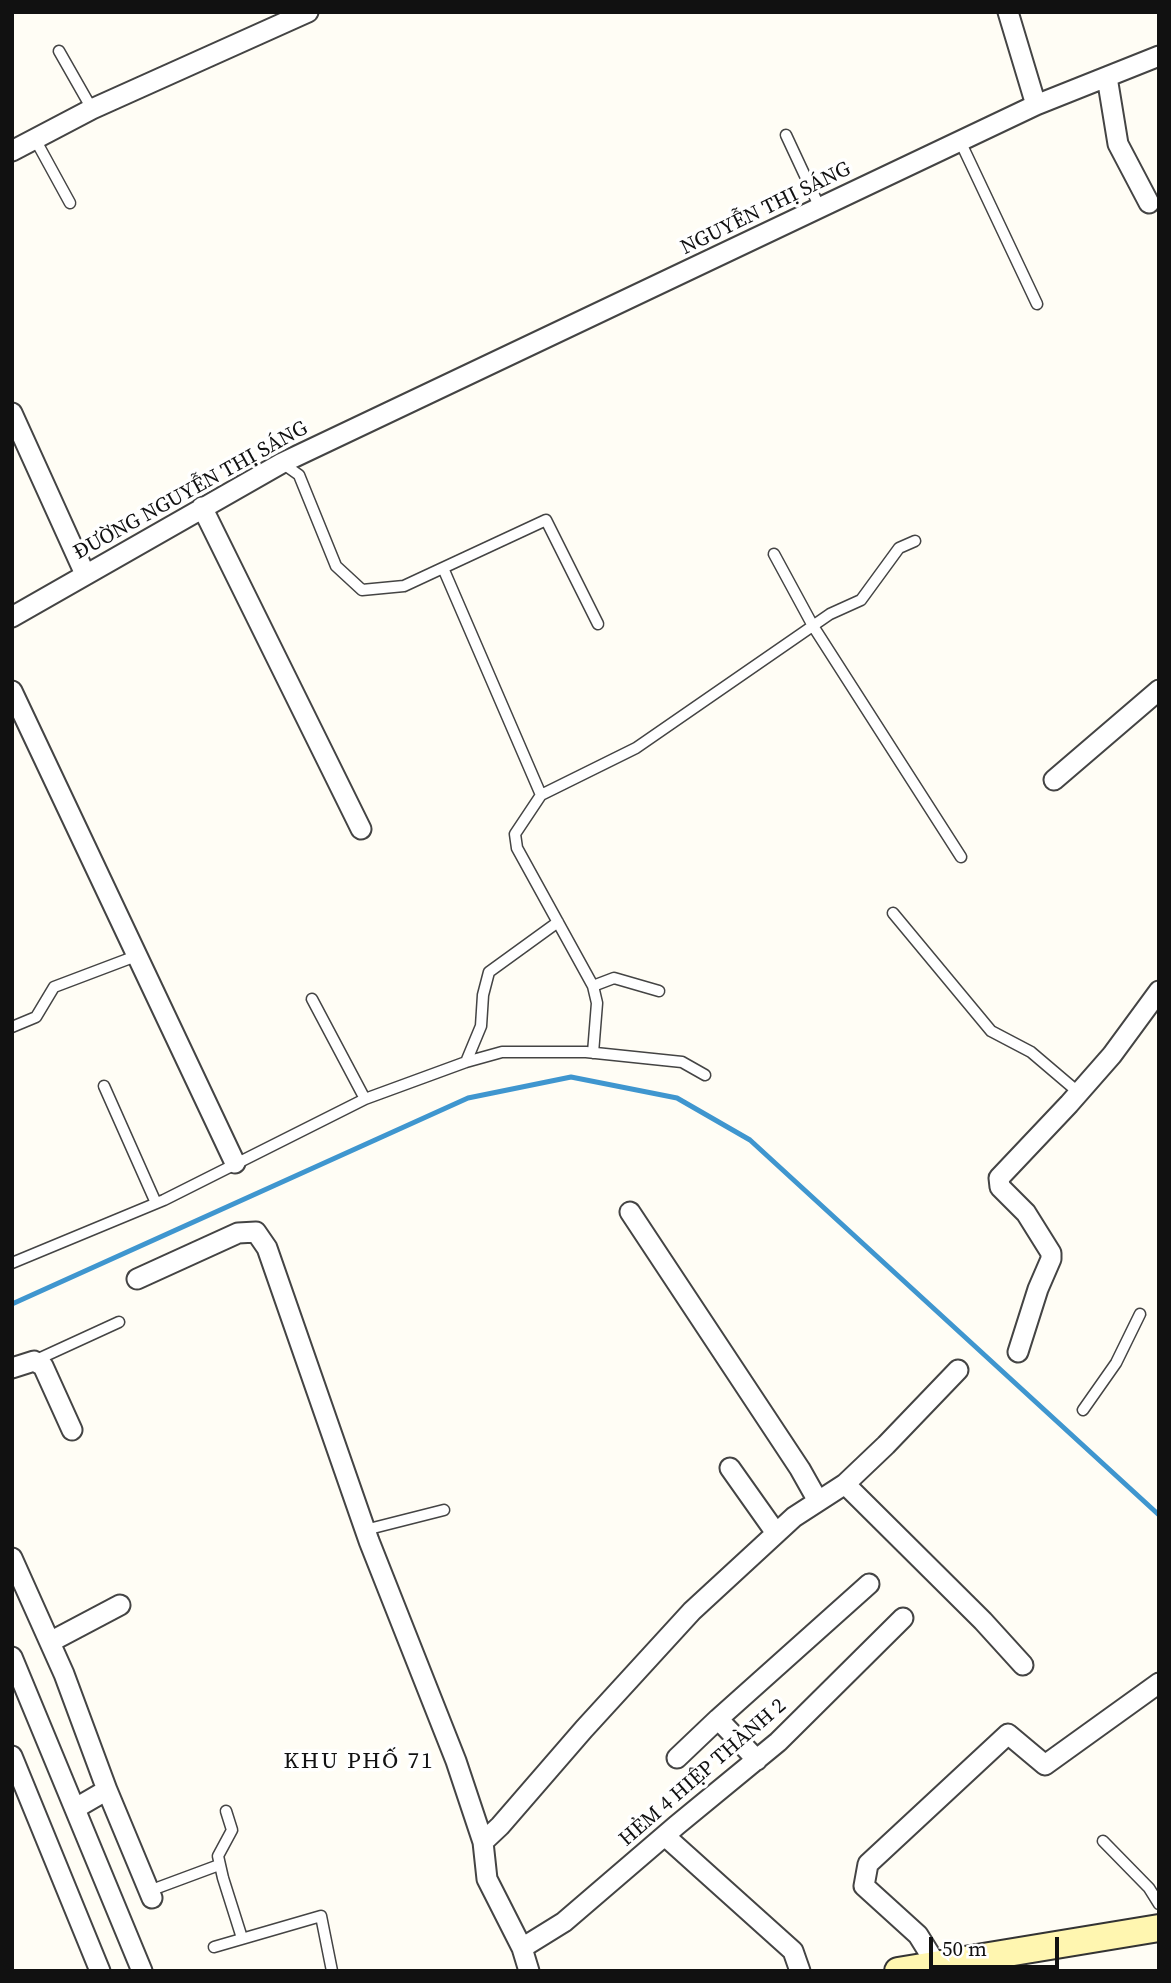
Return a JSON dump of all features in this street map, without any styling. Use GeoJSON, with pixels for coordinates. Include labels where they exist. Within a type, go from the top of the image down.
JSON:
{"type":"FeatureCollection","features":[{"type":"Feature","properties":{"kind":"main road"},"geometry":{"type":"LineString","coordinates":[[898,1971],[1159,1928]]}},
{"type":"Feature","properties":{"kind":"street"},"geometry":{"type":"LineString","coordinates":[[12,150],[92,109],[308,12]]}},
{"type":"Feature","properties":{"kind":"street"},"geometry":{"type":"LineString","coordinates":[[1007,12],[1036,105]]}},
{"type":"Feature","properties":{"kind":"street","name":"NGUYỄN THỊ SÁNG"},"geometry":{"type":"LineString","coordinates":[[395,410],[1036,105],[1159,56]]}},
{"type":"Feature","properties":{"kind":"street"},"geometry":{"type":"LineString","coordinates":[[1107,77],[1118,144],[1149,203]]}},
{"type":"Feature","properties":{"kind":"street","name":"ĐƯỜNG NGUYỄN THỊ SÁNG"},"geometry":{"type":"LineString","coordinates":[[12,617],[282,463],[395,410]]}},
{"type":"Feature","properties":{"kind":"street"},"geometry":{"type":"LineString","coordinates":[[12,413],[85,574]]}},
{"type":"Feature","properties":{"kind":"street"},"geometry":{"type":"LineString","coordinates":[[202,507],[361,829]]}},
{"type":"Feature","properties":{"kind":"street"},"geometry":{"type":"LineString","coordinates":[[1054,780],[1159,690]]}},
{"type":"Feature","properties":{"kind":"street"},"geometry":{"type":"LineString","coordinates":[[12,691],[236,1163]]}},
{"type":"Feature","properties":{"kind":"street"},"geometry":{"type":"LineString","coordinates":[[1018,1352],[1051,1253],[1026,1213],[1000,1187],[999,1178],[1112,1055],[1159,991]]}},
{"type":"Feature","properties":{"kind":"street"},"geometry":{"type":"LineString","coordinates":[[630,1212],[800,1469],[818,1501]]}},
{"type":"Feature","properties":{"kind":"street"},"geometry":{"type":"LineString","coordinates":[[137,1279],[238,1233],[256,1232],[267,1248],[365,1530],[452,1750],[483,1842],[487,1879],[522,1948],[529,1971]]}},
{"type":"Feature","properties":{"kind":"street"},"geometry":{"type":"LineString","coordinates":[[12,1368],[34,1361],[43,1366],[72,1430]]}},
{"type":"Feature","properties":{"kind":"street"},"geometry":{"type":"LineString","coordinates":[[483,1842],[692,1611],[794,1517],[845,1484],[958,1370]]}},
{"type":"Feature","properties":{"kind":"street"},"geometry":{"type":"LineString","coordinates":[[730,1468],[776,1533]]}},
{"type":"Feature","properties":{"kind":"street"},"geometry":{"type":"LineString","coordinates":[[845,1484],[983,1621],[1023,1665]]}},
{"type":"Feature","properties":{"kind":"street"},"geometry":{"type":"LineString","coordinates":[[12,1558],[64,1674],[107,1790],[151,1895]]}},
{"type":"Feature","properties":{"kind":"street"},"geometry":{"type":"LineString","coordinates":[[677,1758],[869,1584]]}},
{"type":"Feature","properties":{"kind":"street"},"geometry":{"type":"LineString","coordinates":[[50,1642],[120,1605]]}},
{"type":"Feature","properties":{"kind":"street","name":"HẺM 4 HIỆP THÀNH 2"},"geometry":{"type":"LineString","coordinates":[[522,1948],[564,1922],[778,1742],[903,1618]]}},
{"type":"Feature","properties":{"kind":"street"},"geometry":{"type":"LineString","coordinates":[[12,1657],[142,1971]]}},
{"type":"Feature","properties":{"kind":"street"},"geometry":{"type":"LineString","coordinates":[[936,1964],[918,1935],[864,1886],[868,1864],[1008,1734],[1045,1765],[1159,1683]]}},
{"type":"Feature","properties":{"kind":"street"},"geometry":{"type":"LineString","coordinates":[[719,1719],[757,1760]]}},
{"type":"Feature","properties":{"kind":"street"},"geometry":{"type":"LineString","coordinates":[[12,1756],[100,1971]]}},
{"type":"Feature","properties":{"kind":"street"},"geometry":{"type":"LineString","coordinates":[[76,1808],[107,1790]]}},
{"type":"Feature","properties":{"kind":"street"},"geometry":{"type":"LineString","coordinates":[[665,1836],[793,1951],[800,1971]]}},
{"type":"Feature","properties":{"kind":"lane"},"geometry":{"type":"LineString","coordinates":[[59,51],[92,109]]}},
{"type":"Feature","properties":{"kind":"lane"},"geometry":{"type":"LineString","coordinates":[[786,135],[820,208]]}},
{"type":"Feature","properties":{"kind":"lane"},"geometry":{"type":"LineString","coordinates":[[35,139],[70,203]]}},
{"type":"Feature","properties":{"kind":"lane"},"geometry":{"type":"LineString","coordinates":[[960,141],[1037,304]]}},
{"type":"Feature","properties":{"kind":"lane"},"geometry":{"type":"LineString","coordinates":[[282,463],[299,475],[336,566],[362,590],[404,586],[546,520],[598,624]]}},
{"type":"Feature","properties":{"kind":"lane"},"geometry":{"type":"LineString","coordinates":[[593,1053],[597,1003],[593,986],[517,848],[515,834],[541,795],[636,748],[830,614],[861,600],[899,548],[915,541]]}},
{"type":"Feature","properties":{"kind":"lane"},"geometry":{"type":"LineString","coordinates":[[774,554],[813,626],[961,857]]}},
{"type":"Feature","properties":{"kind":"lane"},"geometry":{"type":"LineString","coordinates":[[443,568],[541,795]]}},
{"type":"Feature","properties":{"kind":"lane"},"geometry":{"type":"LineString","coordinates":[[893,913],[991,1031],[1031,1052],[1078,1092]]}},
{"type":"Feature","properties":{"kind":"lane"},"geometry":{"type":"LineString","coordinates":[[466,1062],[481,1026],[483,995],[489,972],[558,922]]}},
{"type":"Feature","properties":{"kind":"lane"},"geometry":{"type":"LineString","coordinates":[[12,1027],[36,1017],[54,987],[136,956]]}},
{"type":"Feature","properties":{"kind":"lane"},"geometry":{"type":"LineString","coordinates":[[593,986],[614,978],[659,991]]}},
{"type":"Feature","properties":{"kind":"lane"},"geometry":{"type":"LineString","coordinates":[[312,999],[365,1099]]}},
{"type":"Feature","properties":{"kind":"lane"},"geometry":{"type":"LineString","coordinates":[[12,1263],[156,1203],[365,1099],[466,1062],[502,1052],[593,1053],[682,1062],[705,1075]]}},
{"type":"Feature","properties":{"kind":"lane"},"geometry":{"type":"LineString","coordinates":[[104,1086],[156,1203]]}},
{"type":"Feature","properties":{"kind":"lane"},"geometry":{"type":"LineString","coordinates":[[1083,1410],[1116,1363],[1140,1314]]}},
{"type":"Feature","properties":{"kind":"lane"},"geometry":{"type":"LineString","coordinates":[[34,1361],[119,1322]]}},
{"type":"Feature","properties":{"kind":"lane"},"geometry":{"type":"LineString","coordinates":[[365,1530],[444,1510]]}},
{"type":"Feature","properties":{"kind":"lane"},"geometry":{"type":"LineString","coordinates":[[226,1811],[232,1829],[220,1849],[219,1865],[242,1938]]}},
{"type":"Feature","properties":{"kind":"lane"},"geometry":{"type":"LineString","coordinates":[[1102,1841],[1150,1888],[1159,1904]]}},
{"type":"Feature","properties":{"kind":"lane"},"geometry":{"type":"LineString","coordinates":[[151,1895],[219,1865]]}},
{"type":"Feature","properties":{"kind":"lane"},"geometry":{"type":"LineString","coordinates":[[214,1947],[321,1916],[332,1971]]}},
{"type":"Feature","properties":{"kind":"waterway"},"geometry":{"type":"LineString","coordinates":[[12,1304],[468,1098],[571,1077],[677,1098],[750,1140],[1159,1515]]}},
{"type":"Feature","properties":{"kind":"district","name":"KHU PHỐ 71"},"geometry":{"type":"Point","coordinates":[359,1762]}}]}
